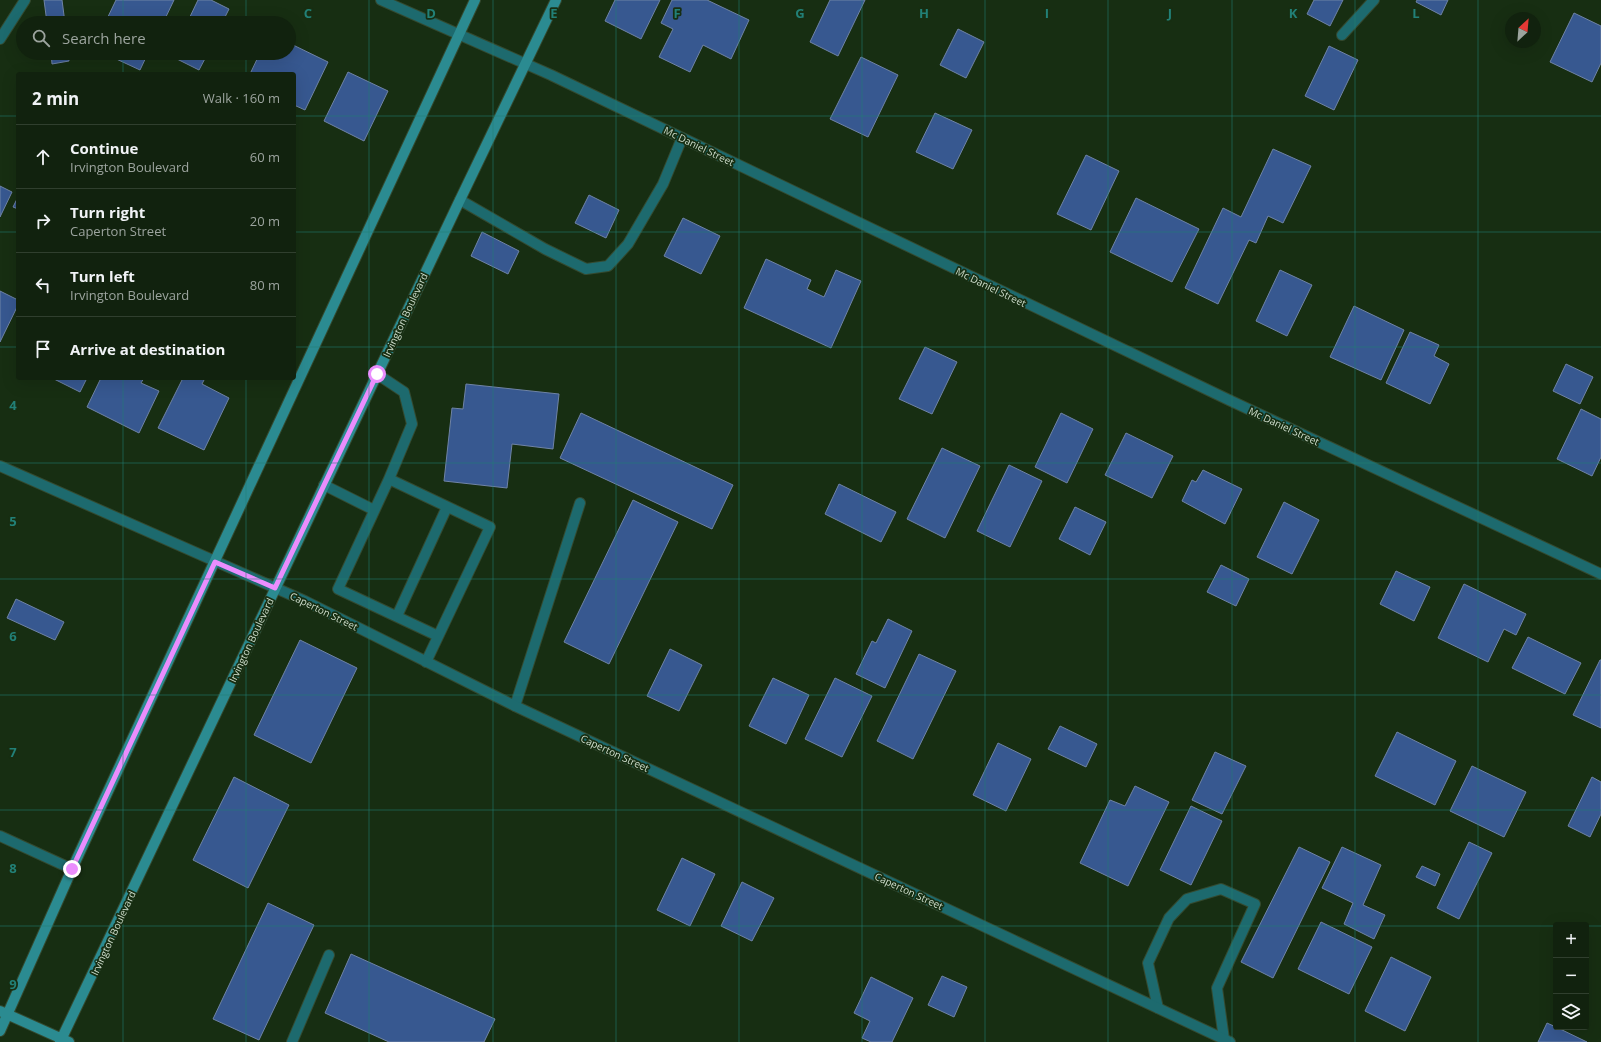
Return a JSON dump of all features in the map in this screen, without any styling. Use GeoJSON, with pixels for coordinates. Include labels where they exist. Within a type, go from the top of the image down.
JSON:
{"type":"FeatureCollection","features":[{"type":"Feature","properties":{"kind":"main road"},"geometry":{"type":"LineString","coordinates":[[0,1031],[3,1013],[72,869],[475,0]]}},
{"type":"Feature","properties":{"kind":"main road","name":"Irvington Boulevard"},"geometry":{"type":"LineString","coordinates":[[64,1041],[275,588],[556,0]]}},
{"type":"Feature","properties":{"kind":"main road"},"geometry":{"type":"LineString","coordinates":[[3,1013],[64,1041]]}},
{"type":"Feature","properties":{"kind":"street"},"geometry":{"type":"LineString","coordinates":[[0,38],[25,0]]}},
{"type":"Feature","properties":{"kind":"street","name":"Mc Daniel Street"},"geometry":{"type":"LineString","coordinates":[[381,0],[526,65],[682,138],[1236,404],[1601,574]]}},
{"type":"Feature","properties":{"kind":"street"},"geometry":{"type":"LineString","coordinates":[[1342,35],[1374,0]]}},
{"type":"Feature","properties":{"kind":"street"},"geometry":{"type":"LineString","coordinates":[[460,200],[545,249],[586,268],[608,266],[628,244],[663,184],[682,138]]}},
{"type":"Feature","properties":{"kind":"street"},"geometry":{"type":"LineString","coordinates":[[377,374],[404,392],[412,424],[389,479],[338,589],[438,636]]}},
{"type":"Feature","properties":{"kind":"street","name":"Caperton Street"},"geometry":{"type":"LineString","coordinates":[[0,466],[305,601],[515,706],[1227,1041]]}},
{"type":"Feature","properties":{"kind":"street"},"geometry":{"type":"LineString","coordinates":[[389,479],[490,527],[426,662]]}},
{"type":"Feature","properties":{"kind":"street"},"geometry":{"type":"LineString","coordinates":[[324,485],[374,510]]}},
{"type":"Feature","properties":{"kind":"street"},"geometry":{"type":"LineString","coordinates":[[515,706],[580,503]]}},
{"type":"Feature","properties":{"kind":"street"},"geometry":{"type":"LineString","coordinates":[[397,616],[447,507]]}},
{"type":"Feature","properties":{"kind":"street"},"geometry":{"type":"LineString","coordinates":[[0,836],[72,869]]}},
{"type":"Feature","properties":{"kind":"street"},"geometry":{"type":"LineString","coordinates":[[1158,1008],[1148,963],[1169,918],[1187,898],[1221,889],[1255,904],[1217,988],[1227,1041]]}},
{"type":"Feature","properties":{"kind":"street"},"geometry":{"type":"LineString","coordinates":[[292,1042],[329,955]]}},
{"type":"Feature","properties":{"kind":"building"},"geometry":{"type":"Polygon","coordinates":[[[44,0],[62,0],[64,16],[46,16],[44,0]]]}},
{"type":"Feature","properties":{"kind":"building"},"geometry":{"type":"Polygon","coordinates":[[[116,0],[174,0],[166,16],[108,16],[116,0]]]}},
{"type":"Feature","properties":{"kind":"building"},"geometry":{"type":"Polygon","coordinates":[[[198,0],[211,0],[229,9],[226,16],[190,16],[198,0]]]}},
{"type":"Feature","properties":{"kind":"building"},"geometry":{"type":"Polygon","coordinates":[[[615,0],[660,0],[641,39],[605,21],[615,0]]]}},
{"type":"Feature","properties":{"kind":"building"},"geometry":{"type":"Polygon","coordinates":[[[672,0],[707,0],[749,20],[731,59],[703,45],[690,72],[659,57],[673,29],[661,23],[672,0]]]}},
{"type":"Feature","properties":{"kind":"building"},"geometry":{"type":"Polygon","coordinates":[[[830,0],[865,0],[838,56],[810,42],[830,0]]]}},
{"type":"Feature","properties":{"kind":"building"},"geometry":{"type":"Polygon","coordinates":[[[1314,0],[1343,0],[1330,26],[1307,14],[1314,0]]]}},
{"type":"Feature","properties":{"kind":"building"},"geometry":{"type":"Polygon","coordinates":[[[1417,0],[1448,0],[1441,15],[1416,2],[1417,0]]]}},
{"type":"Feature","properties":{"kind":"building"},"geometry":{"type":"Polygon","coordinates":[[[1574,13],[1601,26],[1601,63],[1592,82],[1550,62],[1574,13]]]}},
{"type":"Feature","properties":{"kind":"building"},"geometry":{"type":"Polygon","coordinates":[[[958,29],[984,42],[966,78],[940,65],[958,29]]]}},
{"type":"Feature","properties":{"kind":"building"},"geometry":{"type":"Polygon","coordinates":[[[296,46],[328,62],[305,110],[296,106],[296,72],[251,72],[257,60],[296,60],[296,46]]]}},
{"type":"Feature","properties":{"kind":"building"},"geometry":{"type":"Polygon","coordinates":[[[1329,46],[1358,60],[1334,110],[1305,96],[1329,46]]]}},
{"type":"Feature","properties":{"kind":"building"},"geometry":{"type":"Polygon","coordinates":[[[861,57],[898,75],[868,137],[830,119],[861,57]]]}},
{"type":"Feature","properties":{"kind":"building"},"geometry":{"type":"Polygon","coordinates":[[[52,60],[69,60],[69,61],[52,64],[52,60]]]}},
{"type":"Feature","properties":{"kind":"building"},"geometry":{"type":"Polygon","coordinates":[[[118,60],[145,60],[140,70],[118,60]]]}},
{"type":"Feature","properties":{"kind":"building"},"geometry":{"type":"Polygon","coordinates":[[[179,60],[204,60],[199,70],[179,60]]]}},
{"type":"Feature","properties":{"kind":"building"},"geometry":{"type":"Polygon","coordinates":[[[348,72],[388,91],[364,141],[324,121],[348,72]]]}},
{"type":"Feature","properties":{"kind":"building"},"geometry":{"type":"Polygon","coordinates":[[[935,113],[972,130],[953,169],[916,152],[935,113]]]}},
{"type":"Feature","properties":{"kind":"building"},"geometry":{"type":"Polygon","coordinates":[[[1273,149],[1311,166],[1283,223],[1268,216],[1256,243],[1249,240],[1218,304],[1185,288],[1223,208],[1241,217],[1273,149]]]}},
{"type":"Feature","properties":{"kind":"building"},"geometry":{"type":"Polygon","coordinates":[[[1086,155],[1119,171],[1091,230],[1057,214],[1086,155]]]}},
{"type":"Feature","properties":{"kind":"building"},"geometry":{"type":"Polygon","coordinates":[[[0,186],[12,192],[0,217],[0,186]]]}},
{"type":"Feature","properties":{"kind":"building"},"geometry":{"type":"Polygon","coordinates":[[[589,195],[619,210],[606,238],[575,223],[589,195]]]}},
{"type":"Feature","properties":{"kind":"building"},"geometry":{"type":"Polygon","coordinates":[[[1136,198],[1199,229],[1172,282],[1110,252],[1136,198]]]}},
{"type":"Feature","properties":{"kind":"building"},"geometry":{"type":"Polygon","coordinates":[[[16,201],[16,208],[13,207],[16,201]]]}},
{"type":"Feature","properties":{"kind":"building"},"geometry":{"type":"Polygon","coordinates":[[[683,218],[720,236],[701,274],[664,256],[683,218]]]}},
{"type":"Feature","properties":{"kind":"building"},"geometry":{"type":"Polygon","coordinates":[[[482,232],[519,251],[508,274],[471,256],[482,232]]]}},
{"type":"Feature","properties":{"kind":"building"},"geometry":{"type":"Polygon","coordinates":[[[766,259],[811,280],[807,289],[824,297],[836,270],[861,281],[831,348],[744,308],[766,259]]]}},
{"type":"Feature","properties":{"kind":"building"},"geometry":{"type":"Polygon","coordinates":[[[1280,270],[1312,285],[1287,336],[1256,321],[1280,270]]]}},
{"type":"Feature","properties":{"kind":"building"},"geometry":{"type":"Polygon","coordinates":[[[0,291],[16,299],[16,309],[0,342],[0,291]]]}},
{"type":"Feature","properties":{"kind":"building"},"geometry":{"type":"Polygon","coordinates":[[[1354,306],[1404,330],[1381,380],[1330,357],[1354,306]]]}},
{"type":"Feature","properties":{"kind":"building"},"geometry":{"type":"Polygon","coordinates":[[[1410,332],[1439,345],[1434,356],[1449,364],[1430,404],[1386,383],[1410,332]]]}},
{"type":"Feature","properties":{"kind":"building"},"geometry":{"type":"Polygon","coordinates":[[[925,347],[957,362],[932,414],[899,399],[925,347]]]}},
{"type":"Feature","properties":{"kind":"building"},"geometry":{"type":"Polygon","coordinates":[[[1566,364],[1593,377],[1580,404],[1553,391],[1566,364]]]}},
{"type":"Feature","properties":{"kind":"building"},"geometry":{"type":"Polygon","coordinates":[[[56,380],[86,380],[80,392],[56,380]]]}},
{"type":"Feature","properties":{"kind":"building"},"geometry":{"type":"Polygon","coordinates":[[[100,380],[143,380],[141,383],[159,391],[139,433],[87,407],[100,380]]]}},
{"type":"Feature","properties":{"kind":"building"},"geometry":{"type":"Polygon","coordinates":[[[182,380],[204,380],[202,384],[229,398],[204,450],[158,428],[182,380]]]}},
{"type":"Feature","properties":{"kind":"building"},"geometry":{"type":"Polygon","coordinates":[[[466,384],[559,394],[553,449],[512,444],[507,488],[444,481],[452,408],[463,409],[466,384]]]}},
{"type":"Feature","properties":{"kind":"building"},"geometry":{"type":"Polygon","coordinates":[[[1581,409],[1601,419],[1601,457],[1592,476],[1557,459],[1581,409]]]}},
{"type":"Feature","properties":{"kind":"building"},"geometry":{"type":"Polygon","coordinates":[[[581,413],[733,485],[712,529],[560,458],[581,413]]]}},
{"type":"Feature","properties":{"kind":"building"},"geometry":{"type":"Polygon","coordinates":[[[1061,413],[1093,429],[1067,483],[1035,467],[1061,413]]]}},
{"type":"Feature","properties":{"kind":"building"},"geometry":{"type":"Polygon","coordinates":[[[1126,433],[1173,456],[1152,498],[1105,475],[1126,433]]]}},
{"type":"Feature","properties":{"kind":"building"},"geometry":{"type":"Polygon","coordinates":[[[942,448],[980,466],[945,538],[907,519],[942,448]]]}},
{"type":"Feature","properties":{"kind":"building"},"geometry":{"type":"Polygon","coordinates":[[[1009,465],[1042,481],[1010,547],[977,531],[1009,465]]]}},
{"type":"Feature","properties":{"kind":"building"},"geometry":{"type":"Polygon","coordinates":[[[1203,470],[1242,489],[1225,524],[1182,501],[1192,480],[1196,482],[1203,470]]]}},
{"type":"Feature","properties":{"kind":"building"},"geometry":{"type":"Polygon","coordinates":[[[839,484],[896,512],[881,542],[825,514],[839,484]]]}},
{"type":"Feature","properties":{"kind":"building"},"geometry":{"type":"Polygon","coordinates":[[[633,500],[678,522],[609,664],[564,642],[633,500]]]}},
{"type":"Feature","properties":{"kind":"building"},"geometry":{"type":"Polygon","coordinates":[[[1284,502],[1319,520],[1292,574],[1257,557],[1284,502]]]}},
{"type":"Feature","properties":{"kind":"building"},"geometry":{"type":"Polygon","coordinates":[[[1075,507],[1106,522],[1090,555],[1059,539],[1075,507]]]}},
{"type":"Feature","properties":{"kind":"building"},"geometry":{"type":"Polygon","coordinates":[[[1221,565],[1249,579],[1236,606],[1207,592],[1221,565]]]}},
{"type":"Feature","properties":{"kind":"building"},"geometry":{"type":"Polygon","coordinates":[[[1396,571],[1430,587],[1414,621],[1380,604],[1396,571]]]}},
{"type":"Feature","properties":{"kind":"building"},"geometry":{"type":"Polygon","coordinates":[[[1464,584],[1526,614],[1516,635],[1504,629],[1488,662],[1438,638],[1464,584]]]}},
{"type":"Feature","properties":{"kind":"building"},"geometry":{"type":"Polygon","coordinates":[[[16,599],[64,622],[55,640],[7,618],[16,599]]]}},
{"type":"Feature","properties":{"kind":"building"},"geometry":{"type":"Polygon","coordinates":[[[888,619],[912,631],[885,688],[856,674],[872,641],[876,643],[888,619]]]}},
{"type":"Feature","properties":{"kind":"building"},"geometry":{"type":"Polygon","coordinates":[[[1528,637],[1581,663],[1565,694],[1512,668],[1528,637]]]}},
{"type":"Feature","properties":{"kind":"building"},"geometry":{"type":"Polygon","coordinates":[[[300,640],[357,668],[311,763],[254,735],[300,640]]]}},
{"type":"Feature","properties":{"kind":"building"},"geometry":{"type":"Polygon","coordinates":[[[670,649],[702,665],[679,711],[647,696],[670,649]]]}},
{"type":"Feature","properties":{"kind":"building"},"geometry":{"type":"Polygon","coordinates":[[[919,654],[956,671],[913,759],[877,741],[919,654]]]}},
{"type":"Feature","properties":{"kind":"building"},"geometry":{"type":"Polygon","coordinates":[[[1601,660],[1601,728],[1573,715],[1601,660]]]}},
{"type":"Feature","properties":{"kind":"building"},"geometry":{"type":"Polygon","coordinates":[[[773,678],[809,695],[786,744],[749,726],[773,678]]]}},
{"type":"Feature","properties":{"kind":"building"},"geometry":{"type":"Polygon","coordinates":[[[835,678],[872,696],[842,757],[805,739],[835,678]]]}},
{"type":"Feature","properties":{"kind":"building"},"geometry":{"type":"Polygon","coordinates":[[[1060,726],[1097,744],[1086,767],[1048,749],[1060,726]]]}},
{"type":"Feature","properties":{"kind":"building"},"geometry":{"type":"Polygon","coordinates":[[[1397,732],[1456,761],[1435,805],[1375,776],[1397,732]]]}},
{"type":"Feature","properties":{"kind":"building"},"geometry":{"type":"Polygon","coordinates":[[[998,743],[1031,759],[1006,811],[973,795],[998,743]]]}},
{"type":"Feature","properties":{"kind":"building"},"geometry":{"type":"Polygon","coordinates":[[[1215,752],[1246,766],[1222,814],[1192,800],[1215,752]]]}},
{"type":"Feature","properties":{"kind":"building"},"geometry":{"type":"Polygon","coordinates":[[[1472,766],[1526,792],[1504,837],[1450,811],[1472,766]]]}},
{"type":"Feature","properties":{"kind":"building"},"geometry":{"type":"Polygon","coordinates":[[[234,777],[289,805],[248,888],[193,860],[234,777]]]}},
{"type":"Feature","properties":{"kind":"building"},"geometry":{"type":"Polygon","coordinates":[[[1592,777],[1601,782],[1601,814],[1590,837],[1568,826],[1592,777]]]}},
{"type":"Feature","properties":{"kind":"building"},"geometry":{"type":"Polygon","coordinates":[[[1135,786],[1169,802],[1128,886],[1080,863],[1110,800],[1125,806],[1135,786]]]}},
{"type":"Feature","properties":{"kind":"building"},"geometry":{"type":"Polygon","coordinates":[[[1191,806],[1222,821],[1191,885],[1160,870],[1191,806]]]}},
{"type":"Feature","properties":{"kind":"building"},"geometry":{"type":"Polygon","coordinates":[[[1469,842],[1492,853],[1459,919],[1437,908],[1469,842]]]}},
{"type":"Feature","properties":{"kind":"building"},"geometry":{"type":"Polygon","coordinates":[[[1299,847],[1330,862],[1273,978],[1241,962],[1299,847]]]}},
{"type":"Feature","properties":{"kind":"building"},"geometry":{"type":"Polygon","coordinates":[[[1342,847],[1381,865],[1363,905],[1385,915],[1374,939],[1344,924],[1353,903],[1322,888],[1342,847]]]}},
{"type":"Feature","properties":{"kind":"building"},"geometry":{"type":"Polygon","coordinates":[[[682,858],[715,874],[690,926],[657,910],[682,858]]]}},
{"type":"Feature","properties":{"kind":"building"},"geometry":{"type":"Polygon","coordinates":[[[1422,866],[1440,874],[1435,886],[1416,877],[1422,866]]]}},
{"type":"Feature","properties":{"kind":"building"},"geometry":{"type":"Polygon","coordinates":[[[742,882],[774,898],[752,941],[721,926],[742,882]]]}},
{"type":"Feature","properties":{"kind":"building"},"geometry":{"type":"Polygon","coordinates":[[[268,903],[314,925],[259,1040],[213,1019],[268,903]]]}},
{"type":"Feature","properties":{"kind":"building"},"geometry":{"type":"Polygon","coordinates":[[[1321,922],[1372,947],[1349,994],[1298,969],[1321,922]]]}},
{"type":"Feature","properties":{"kind":"building"},"geometry":{"type":"Polygon","coordinates":[[[351,954],[495,1019],[484,1042],[389,1042],[325,1013],[351,954]]]}},
{"type":"Feature","properties":{"kind":"building"},"geometry":{"type":"Polygon","coordinates":[[[1391,957],[1431,977],[1405,1031],[1365,1011],[1391,957]]]}},
{"type":"Feature","properties":{"kind":"building"},"geometry":{"type":"Polygon","coordinates":[[[942,976],[967,987],[954,1017],[928,1005],[942,976]]]}},
{"type":"Feature","properties":{"kind":"building"},"geometry":{"type":"Polygon","coordinates":[[[871,977],[913,998],[892,1042],[871,1042],[862,1038],[870,1021],[854,1013],[871,977]]]}},
{"type":"Feature","properties":{"kind":"building"},"geometry":{"type":"Polygon","coordinates":[[[1547,1023],[1553,1026],[1553,1030],[1562,1030],[1587,1042],[1538,1042],[1547,1023]]]}},
{"type":"Feature","properties":{"kind":"route"},"geometry":{"type":"LineString","coordinates":[[72,869],[215,562],[275,588],[377,374]]}}]}
